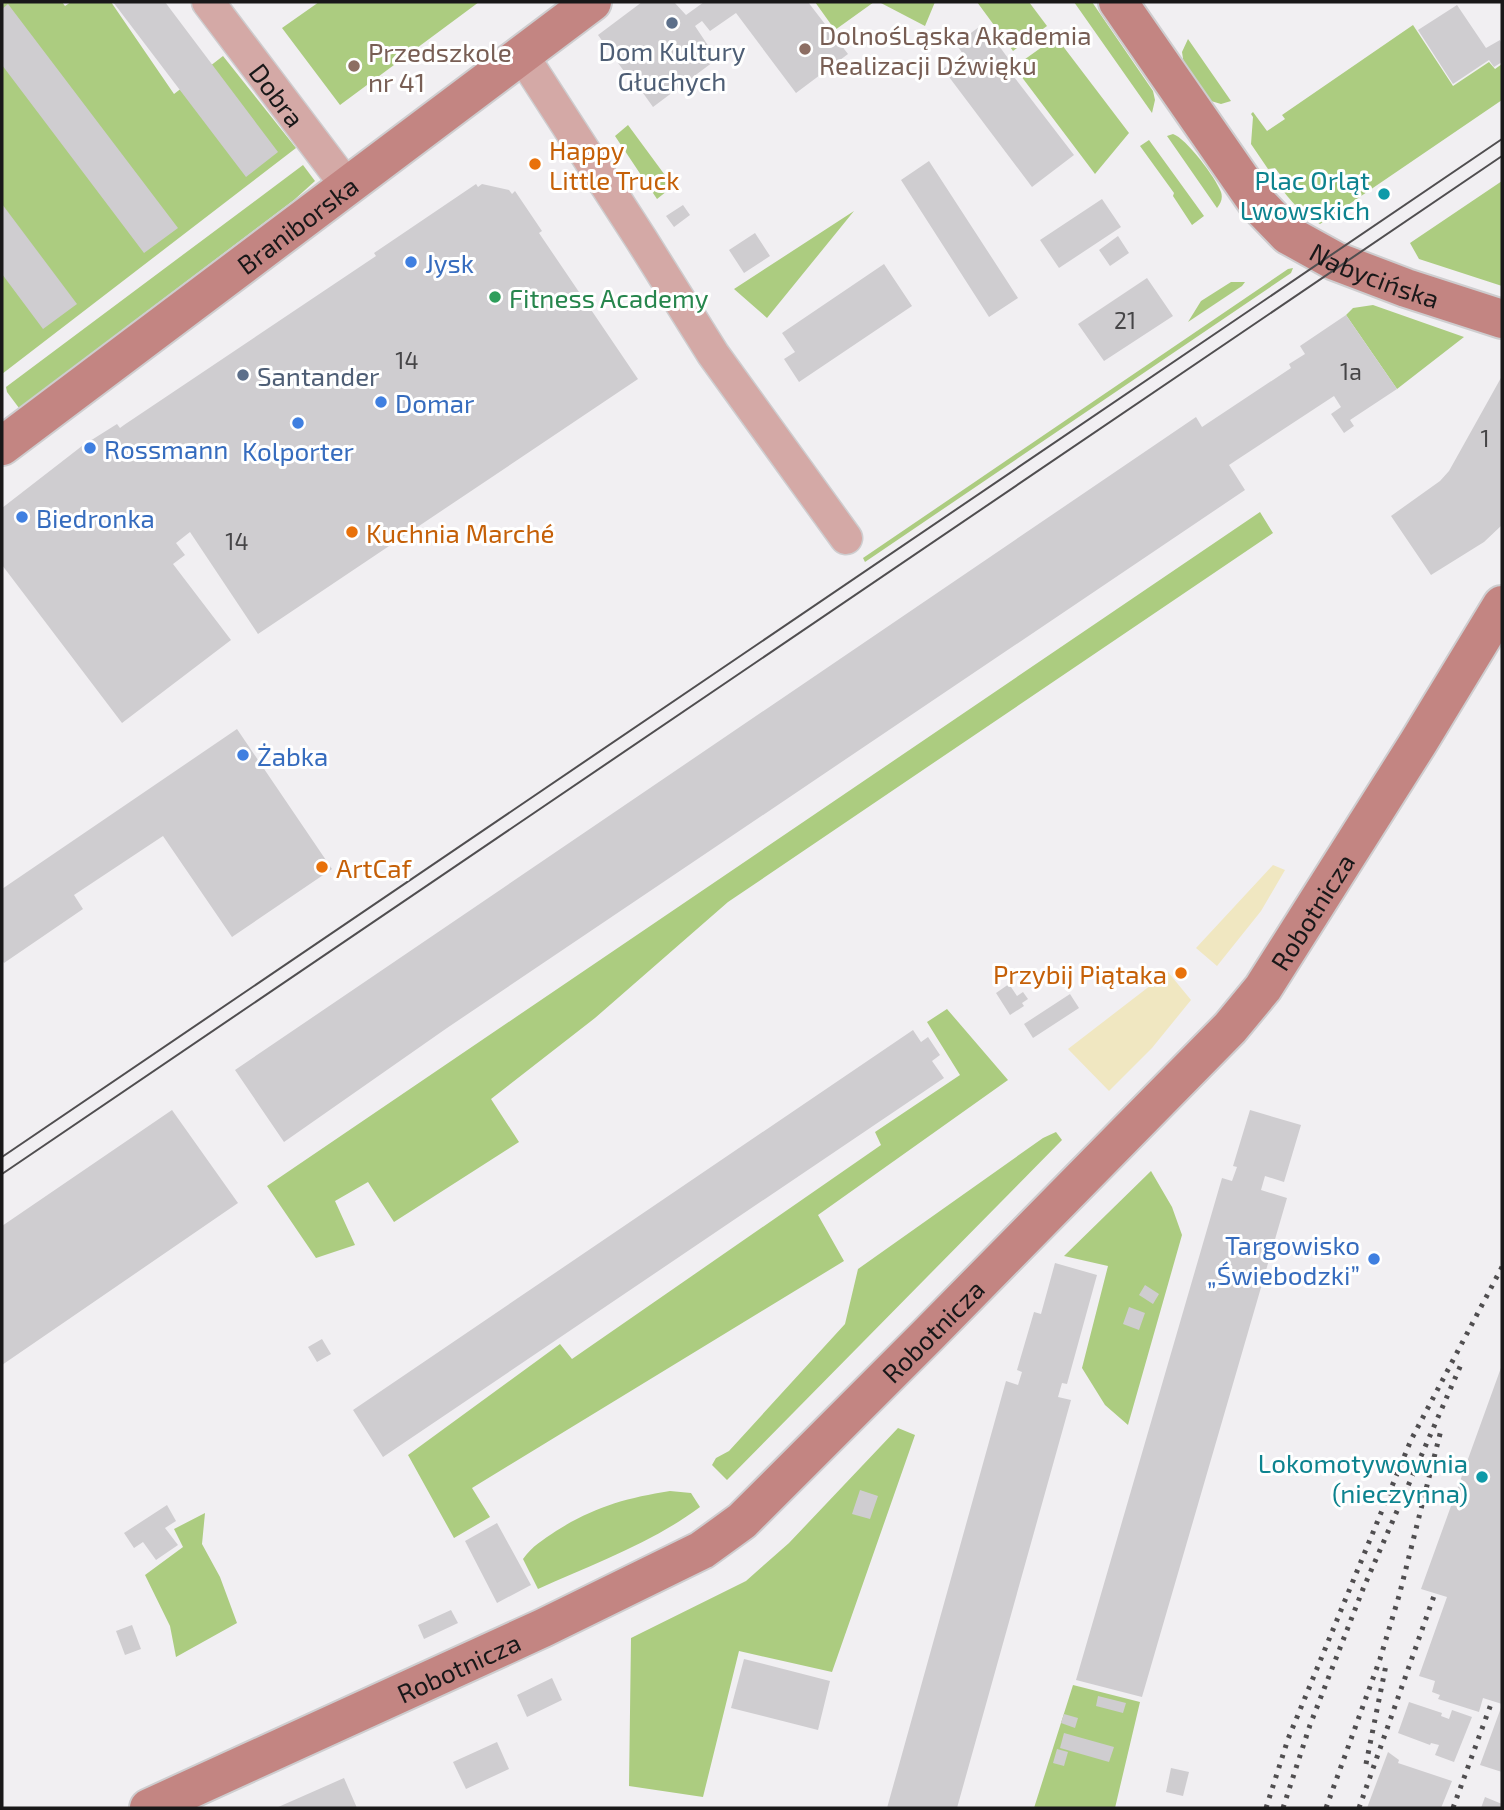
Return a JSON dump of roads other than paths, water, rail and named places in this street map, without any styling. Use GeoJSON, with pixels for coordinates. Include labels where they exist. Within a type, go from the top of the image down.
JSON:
{"type":"FeatureCollection","features":[{"type":"Feature","properties":{"kind":"street","name":"Dobra"},"geometry":{"type":"LineString","coordinates":[[208,2],[347,186]]}},
{"type":"Feature","properties":{"kind":"street","name":"Braniborska"},"geometry":{"type":"LineString","coordinates":[[2,446],[592,2]]}},
{"type":"Feature","properties":{"kind":"street","name":"Nabycińska"},"geometry":{"type":"LineString","coordinates":[[1118,2],[1258,204],[1288,235],[1335,261],[1406,288],[1502,319]]}},
{"type":"Feature","properties":{"kind":"street"},"geometry":{"type":"LineString","coordinates":[[522,54],[713,354],[846,538]]}},
{"type":"Feature","properties":{"kind":"street","name":"Robotnicza"},"geometry":{"type":"LineString","coordinates":[[149,1808],[553,1623],[702,1550],[742,1521],[946,1317],[1238,1018],[1263,988],[1419,743],[1502,605]]}},
{"type":"Feature","properties":{"kind":"tram line"},"geometry":{"type":"LineString","coordinates":[[2,1157],[1502,139]]}},
{"type":"Feature","properties":{"kind":"tram line"},"geometry":{"type":"LineString","coordinates":[[2,1174],[1502,156]]}},
{"type":"Feature","properties":{"kind":"railway"},"geometry":{"type":"LineString","coordinates":[[1266,1808],[1288,1739],[1411,1440],[1502,1267]]}},
{"type":"Feature","properties":{"kind":"railway"},"geometry":{"type":"LineString","coordinates":[[1283,1808],[1310,1725],[1363,1589],[1463,1360]]}},
{"type":"Feature","properties":{"kind":"railway"},"geometry":{"type":"LineString","coordinates":[[1326,1808],[1380,1659],[1399,1596],[1441,1430]]}},
{"type":"Feature","properties":{"kind":"railway"},"geometry":{"type":"LineString","coordinates":[[1359,1808],[1435,1593]]}},
{"type":"Feature","properties":{"kind":"railway"},"geometry":{"type":"LineString","coordinates":[[1366,1764],[1386,1665]]}},
{"type":"Feature","properties":{"kind":"railway"},"geometry":{"type":"LineString","coordinates":[[1453,1808],[1491,1704]]}},
{"type":"Feature","properties":{"kind":"place","name":"Dom Kultury Głuchych"},"geometry":{"type":"Point","coordinates":[672,23]}},
{"type":"Feature","properties":{"kind":"place","name":"DolnośLąska Akademia Realizacji Dźwięku"},"geometry":{"type":"Point","coordinates":[805,49]}},
{"type":"Feature","properties":{"kind":"place","name":"Przedszkole nr 41"},"geometry":{"type":"Point","coordinates":[354,66]}},
{"type":"Feature","properties":{"kind":"place","name":"Happy Little Truck"},"geometry":{"type":"Point","coordinates":[535,164]}},
{"type":"Feature","properties":{"kind":"place","name":"Plac Orląt Lwowskich"},"geometry":{"type":"Point","coordinates":[1384,194]}},
{"type":"Feature","properties":{"kind":"place","name":"Jysk"},"geometry":{"type":"Point","coordinates":[411,262]}},
{"type":"Feature","properties":{"kind":"place","name":"Fitness Academy"},"geometry":{"type":"Point","coordinates":[495,297]}},
{"type":"Feature","properties":{"kind":"place","name":"Santander"},"geometry":{"type":"Point","coordinates":[243,375]}},
{"type":"Feature","properties":{"kind":"place","name":"Domar"},"geometry":{"type":"Point","coordinates":[381,402]}},
{"type":"Feature","properties":{"kind":"place","name":"Kolporter"},"geometry":{"type":"Point","coordinates":[298,423]}},
{"type":"Feature","properties":{"kind":"place","name":"Rossmann"},"geometry":{"type":"Point","coordinates":[90,448]}},
{"type":"Feature","properties":{"kind":"place","name":"Biedronka"},"geometry":{"type":"Point","coordinates":[22,517]}},
{"type":"Feature","properties":{"kind":"place","name":"Kuchnia Marché"},"geometry":{"type":"Point","coordinates":[352,532]}},
{"type":"Feature","properties":{"kind":"place","name":"Żabka"},"geometry":{"type":"Point","coordinates":[243,755]}},
{"type":"Feature","properties":{"kind":"place","name":"ArtCaf"},"geometry":{"type":"Point","coordinates":[322,867]}},
{"type":"Feature","properties":{"kind":"place","name":"Przybij Piątaka"},"geometry":{"type":"Point","coordinates":[1181,973]}},
{"type":"Feature","properties":{"kind":"place","name":"Targowisko „Świebodzki”"},"geometry":{"type":"Point","coordinates":[1374,1259]}},
{"type":"Feature","properties":{"kind":"place","name":"Lokomotywownia (nieczynna)"},"geometry":{"type":"Point","coordinates":[1482,1477]}}]}
